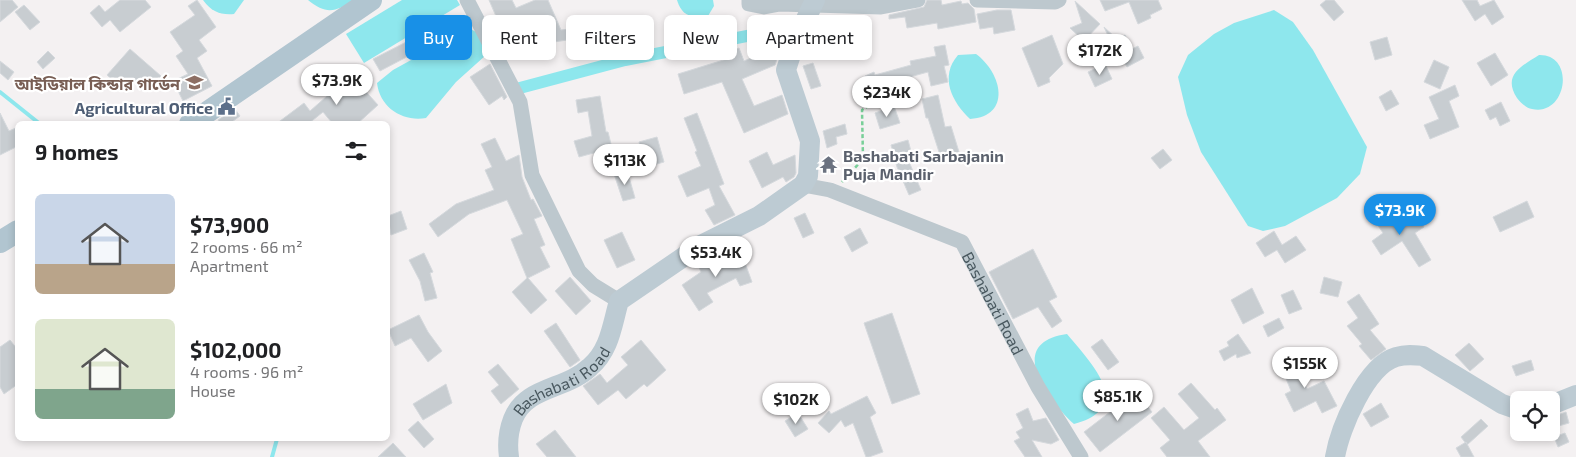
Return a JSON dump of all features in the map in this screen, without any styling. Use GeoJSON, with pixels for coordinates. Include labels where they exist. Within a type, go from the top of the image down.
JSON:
{"type":"FeatureCollection","features":[{"type":"Feature","properties":{"kind":"main road"},"geometry":{"type":"LineString","coordinates":[[194,121],[371,0]]}},
{"type":"Feature","properties":{"kind":"main road"},"geometry":{"type":"LineString","coordinates":[[0,242],[15,233]]}},
{"type":"Feature","properties":{"kind":"street"},"geometry":{"type":"LineString","coordinates":[[467,0],[520,102],[532,176],[579,271],[593,286],[619,301],[701,246],[759,216],[803,185],[808,176],[810,141],[800,106],[786,70],[795,42],[811,7]]}},
{"type":"Feature","properties":{"kind":"street"},"geometry":{"type":"LineString","coordinates":[[749,0],[749,4],[764,7],[880,7],[918,0]]}},
{"type":"Feature","properties":{"kind":"street"},"geometry":{"type":"LineString","coordinates":[[977,0],[1059,0]]}},
{"type":"Feature","properties":{"kind":"street","name":"Bashabati Road"},"geometry":{"type":"LineString","coordinates":[[803,185],[830,190],[962,242],[1038,387],[1082,457]]}},
{"type":"Feature","properties":{"kind":"street","name":"Bashabati Road"},"geometry":{"type":"LineString","coordinates":[[509,457],[509,431],[518,408],[532,395],[566,382],[590,368],[607,345],[619,301]]}},
{"type":"Feature","properties":{"kind":"street"},"geometry":{"type":"LineString","coordinates":[[1334,457],[1338,439],[1359,394],[1369,378],[1394,357],[1409,354],[1423,356],[1502,404],[1510,407]]}},
{"type":"Feature","properties":{"kind":"street"},"geometry":{"type":"LineString","coordinates":[[1560,401],[1576,395]]}},
{"type":"Feature","properties":{"kind":"path"},"geometry":{"type":"LineString","coordinates":[[834,183],[841,183],[863,159],[862,110],[871,104],[909,90]]}},
{"type":"Feature","properties":{"kind":"water"},"geometry":{"type":"Polygon","coordinates":[[[203,0],[244,0],[234,14],[229,14],[213,10],[203,0]]]}},
{"type":"Feature","properties":{"kind":"water"},"geometry":{"type":"Polygon","coordinates":[[[308,0],[354,0],[342,7],[326,10],[308,0]]]}},
{"type":"Feature","properties":{"kind":"water"},"geometry":{"type":"Polygon","coordinates":[[[402,0],[457,0],[460,5],[443,15],[405,15],[405,38],[364,63],[346,34],[402,0]]]}},
{"type":"Feature","properties":{"kind":"water"},"geometry":{"type":"Polygon","coordinates":[[[677,0],[713,0],[714,6],[709,15],[688,15],[680,8],[677,0]]]}},
{"type":"Feature","properties":{"kind":"water"},"geometry":{"type":"Polygon","coordinates":[[[1274,10],[1293,22],[1313,50],[1367,147],[1360,174],[1337,198],[1285,226],[1263,231],[1248,226],[1201,152],[1187,115],[1178,77],[1188,55],[1214,34],[1234,23],[1274,10]]]}},
{"type":"Feature","properties":{"kind":"water"},"geometry":{"type":"Polygon","coordinates":[[[472,30],[482,35],[482,59],[456,82],[426,118],[417,119],[401,115],[383,100],[377,83],[393,70],[411,60],[472,60],[472,30]]]}},
{"type":"Feature","properties":{"kind":"water"},"geometry":{"type":"Polygon","coordinates":[[[976,54],[992,72],[999,92],[997,102],[992,110],[983,116],[970,119],[953,97],[950,89],[949,72],[952,63],[958,55],[976,54]]]}},
{"type":"Feature","properties":{"kind":"water"},"geometry":{"type":"Polygon","coordinates":[[[1539,55],[1551,57],[1558,64],[1562,74],[1562,85],[1559,95],[1553,104],[1544,109],[1532,109],[1528,108],[1517,98],[1512,83],[1516,72],[1539,55]]]}},
{"type":"Feature","properties":{"kind":"water"},"geometry":{"type":"Polygon","coordinates":[[[1067,334],[1096,371],[1103,383],[1105,396],[1102,407],[1092,416],[1074,424],[1053,401],[1044,387],[1037,373],[1035,360],[1038,348],[1048,339],[1067,334]]]}},
{"type":"Feature","properties":{"kind":"building"},"geometry":{"type":"Polygon","coordinates":[[[0,0],[12,0],[18,7],[0,22],[0,0]]]}},
{"type":"Feature","properties":{"kind":"building"},"geometry":{"type":"Polygon","coordinates":[[[120,0],[145,0],[151,7],[120,32],[110,20],[102,27],[90,13],[99,5],[105,12],[120,0]]]}},
{"type":"Feature","properties":{"kind":"building"},"geometry":{"type":"Polygon","coordinates":[[[197,0],[216,27],[199,40],[207,51],[197,58],[212,86],[183,101],[173,81],[188,74],[176,56],[183,51],[170,32],[195,15],[188,6],[197,0]]]}},
{"type":"Feature","properties":{"kind":"building"},"geometry":{"type":"Polygon","coordinates":[[[489,0],[512,0],[516,8],[535,0],[548,0],[554,15],[495,15],[489,0]]]}},
{"type":"Feature","properties":{"kind":"building"},"geometry":{"type":"Polygon","coordinates":[[[927,0],[941,0],[942,5],[961,1],[962,4],[968,3],[974,9],[976,22],[938,29],[937,23],[907,28],[905,17],[889,19],[889,15],[924,7],[927,0]]]}},
{"type":"Feature","properties":{"kind":"building"},"geometry":{"type":"Polygon","coordinates":[[[1100,0],[1158,0],[1162,9],[1150,15],[1151,18],[1138,24],[1129,2],[1105,11],[1100,0]]]}},
{"type":"Feature","properties":{"kind":"building"},"geometry":{"type":"Polygon","coordinates":[[[1326,0],[1334,0],[1344,12],[1334,21],[1320,5],[1326,0]]]}},
{"type":"Feature","properties":{"kind":"building"},"geometry":{"type":"Polygon","coordinates":[[[1462,0],[1477,0],[1480,6],[1494,0],[1504,17],[1492,25],[1485,14],[1475,21],[1462,0]]]}},
{"type":"Feature","properties":{"kind":"building"},"geometry":{"type":"Polygon","coordinates":[[[1075,1],[1100,24],[1084,41],[1070,28],[1082,23],[1075,1]]]}},
{"type":"Feature","properties":{"kind":"building"},"geometry":{"type":"Polygon","coordinates":[[[24,5],[40,22],[30,30],[15,12],[24,5]]]}},
{"type":"Feature","properties":{"kind":"building"},"geometry":{"type":"Polygon","coordinates":[[[997,10],[1011,10],[1015,30],[994,34],[993,27],[980,29],[977,14],[997,10]]]}},
{"type":"Feature","properties":{"kind":"building"},"geometry":{"type":"Polygon","coordinates":[[[556,18],[561,30],[566,29],[566,40],[556,42],[556,18]]]}},
{"type":"Feature","properties":{"kind":"building"},"geometry":{"type":"Polygon","coordinates":[[[1104,27],[1117,39],[1125,35],[1132,49],[1138,46],[1144,58],[1127,67],[1120,54],[1117,55],[1104,27]]]}},
{"type":"Feature","properties":{"kind":"building"},"geometry":{"type":"Polygon","coordinates":[[[1052,35],[1063,64],[1049,78],[1050,82],[1038,87],[1022,48],[1052,35]]]}},
{"type":"Feature","properties":{"kind":"building"},"geometry":{"type":"Polygon","coordinates":[[[1387,37],[1392,55],[1375,60],[1370,42],[1387,37]]]}},
{"type":"Feature","properties":{"kind":"building"},"geometry":{"type":"Polygon","coordinates":[[[405,43],[405,58],[380,71],[373,59],[405,43]]]}},
{"type":"Feature","properties":{"kind":"building"},"geometry":{"type":"Polygon","coordinates":[[[945,45],[949,65],[944,66],[948,82],[931,86],[928,72],[880,85],[882,90],[867,97],[860,81],[865,79],[865,76],[874,72],[875,75],[911,65],[910,61],[936,56],[934,47],[945,45]]]}},
{"type":"Feature","properties":{"kind":"building"},"geometry":{"type":"Polygon","coordinates":[[[739,48],[744,61],[777,60],[775,65],[742,79],[754,106],[782,95],[788,114],[744,133],[722,82],[684,94],[678,74],[724,60],[737,60],[737,49],[739,48]]]}},
{"type":"Feature","properties":{"kind":"building"},"geometry":{"type":"Polygon","coordinates":[[[130,49],[161,76],[150,88],[139,78],[126,92],[107,75],[130,49]]]}},
{"type":"Feature","properties":{"kind":"building"},"geometry":{"type":"Polygon","coordinates":[[[48,51],[55,58],[43,69],[37,62],[48,51]]]}},
{"type":"Feature","properties":{"kind":"building"},"geometry":{"type":"Polygon","coordinates":[[[1495,53],[1508,75],[1491,86],[1477,63],[1495,53]]]}},
{"type":"Feature","properties":{"kind":"building"},"geometry":{"type":"Polygon","coordinates":[[[1434,60],[1449,67],[1440,89],[1424,82],[1434,60]]]}},
{"type":"Feature","properties":{"kind":"building"},"geometry":{"type":"Polygon","coordinates":[[[0,61],[14,72],[8,80],[0,73],[0,61]]]}},
{"type":"Feature","properties":{"kind":"building"},"geometry":{"type":"Polygon","coordinates":[[[813,63],[821,86],[811,89],[803,66],[813,63]]]}},
{"type":"Feature","properties":{"kind":"building"},"geometry":{"type":"Polygon","coordinates":[[[490,64],[507,97],[504,100],[502,96],[489,105],[470,77],[490,64]]]}},
{"type":"Feature","properties":{"kind":"building"},"geometry":{"type":"Polygon","coordinates":[[[1105,64],[1112,79],[1095,87],[1088,72],[1105,64]]]}},
{"type":"Feature","properties":{"kind":"building"},"geometry":{"type":"Polygon","coordinates":[[[351,75],[378,105],[360,121],[330,121],[323,112],[312,121],[280,121],[304,103],[310,111],[351,75]]]}},
{"type":"Feature","properties":{"kind":"building"},"geometry":{"type":"Polygon","coordinates":[[[1455,85],[1459,96],[1449,101],[1459,127],[1430,139],[1424,125],[1439,119],[1429,97],[1455,85]]]}},
{"type":"Feature","properties":{"kind":"building"},"geometry":{"type":"Polygon","coordinates":[[[1391,90],[1399,104],[1386,111],[1379,97],[1391,90]]]}},
{"type":"Feature","properties":{"kind":"building"},"geometry":{"type":"Polygon","coordinates":[[[938,95],[945,127],[951,126],[959,152],[941,158],[928,118],[926,118],[922,99],[938,95]]]}},
{"type":"Feature","properties":{"kind":"building"},"geometry":{"type":"Polygon","coordinates":[[[600,96],[606,132],[608,132],[612,148],[579,157],[574,141],[592,136],[588,111],[578,113],[576,100],[600,96]]]}},
{"type":"Feature","properties":{"kind":"building"},"geometry":{"type":"Polygon","coordinates":[[[1501,102],[1510,121],[1500,126],[1496,117],[1490,120],[1485,110],[1501,102]]]}},
{"type":"Feature","properties":{"kind":"building"},"geometry":{"type":"Polygon","coordinates":[[[894,106],[900,123],[880,129],[875,113],[894,106]]]}},
{"type":"Feature","properties":{"kind":"building"},"geometry":{"type":"Polygon","coordinates":[[[235,109],[240,116],[233,121],[218,120],[235,109]]]}},
{"type":"Feature","properties":{"kind":"building"},"geometry":{"type":"Polygon","coordinates":[[[0,113],[9,131],[15,128],[15,148],[0,155],[0,113]]]}},
{"type":"Feature","properties":{"kind":"building"},"geometry":{"type":"Polygon","coordinates":[[[697,113],[724,184],[719,186],[735,215],[714,225],[705,210],[715,205],[709,188],[687,197],[678,176],[701,166],[684,118],[697,113]]]}},
{"type":"Feature","properties":{"kind":"building"},"geometry":{"type":"Polygon","coordinates":[[[845,124],[847,134],[836,137],[837,144],[827,148],[823,131],[845,124]]]}},
{"type":"Feature","properties":{"kind":"building"},"geometry":{"type":"Polygon","coordinates":[[[657,137],[664,162],[646,167],[639,142],[657,137]]]}},
{"type":"Feature","properties":{"kind":"building"},"geometry":{"type":"Polygon","coordinates":[[[495,138],[506,161],[519,155],[522,177],[531,200],[533,199],[542,216],[534,219],[545,245],[540,247],[550,267],[528,278],[547,300],[531,314],[512,292],[527,278],[511,239],[523,234],[507,200],[469,214],[438,237],[429,224],[456,204],[494,190],[485,170],[492,167],[481,144],[495,138]]]}},
{"type":"Feature","properties":{"kind":"building"},"geometry":{"type":"Polygon","coordinates":[[[908,140],[912,155],[907,157],[921,190],[909,195],[897,167],[891,145],[908,140]]]}},
{"type":"Feature","properties":{"kind":"building"},"geometry":{"type":"Polygon","coordinates":[[[1163,149],[1172,160],[1160,169],[1151,158],[1163,149]]]}},
{"type":"Feature","properties":{"kind":"building"},"geometry":{"type":"Polygon","coordinates":[[[767,152],[773,165],[795,155],[796,173],[794,177],[786,182],[783,177],[762,188],[749,161],[767,152]]]}},
{"type":"Feature","properties":{"kind":"building"},"geometry":{"type":"Polygon","coordinates":[[[627,170],[635,198],[623,201],[614,174],[627,170]]]}},
{"type":"Feature","properties":{"kind":"building"},"geometry":{"type":"Polygon","coordinates":[[[1527,201],[1534,217],[1500,232],[1493,217],[1527,201]]]}},
{"type":"Feature","properties":{"kind":"building"},"geometry":{"type":"Polygon","coordinates":[[[1388,207],[1400,225],[1416,214],[1424,227],[1415,233],[1431,260],[1419,267],[1402,241],[1381,255],[1372,241],[1383,233],[1373,218],[1388,207]]]}},
{"type":"Feature","properties":{"kind":"building"},"geometry":{"type":"Polygon","coordinates":[[[401,211],[407,229],[391,235],[390,215],[401,211]]]}},
{"type":"Feature","properties":{"kind":"building"},"geometry":{"type":"Polygon","coordinates":[[[805,213],[814,233],[803,238],[794,218],[805,213]]]}},
{"type":"Feature","properties":{"kind":"building"},"geometry":{"type":"Polygon","coordinates":[[[860,228],[868,243],[852,252],[844,237],[860,228]]]}},
{"type":"Feature","properties":{"kind":"building"},"geometry":{"type":"Polygon","coordinates":[[[1274,231],[1282,245],[1296,236],[1306,250],[1285,263],[1277,250],[1265,257],[1256,243],[1274,231]]]}},
{"type":"Feature","properties":{"kind":"building"},"geometry":{"type":"Polygon","coordinates":[[[622,232],[635,260],[617,268],[604,240],[622,232]]]}},
{"type":"Feature","properties":{"kind":"building"},"geometry":{"type":"Polygon","coordinates":[[[1033,249],[1057,297],[1049,301],[1062,321],[1052,328],[1038,307],[1013,319],[989,272],[1033,249]]]}},
{"type":"Feature","properties":{"kind":"building"},"geometry":{"type":"Polygon","coordinates":[[[741,252],[752,282],[740,286],[736,278],[707,293],[713,302],[699,311],[682,285],[701,272],[697,263],[710,258],[712,262],[741,252]]]}},
{"type":"Feature","properties":{"kind":"building"},"geometry":{"type":"Polygon","coordinates":[[[424,253],[433,272],[430,273],[437,298],[425,301],[420,281],[409,260],[424,253]]]}},
{"type":"Feature","properties":{"kind":"building"},"geometry":{"type":"Polygon","coordinates":[[[570,277],[591,301],[576,315],[555,291],[570,277]]]}},
{"type":"Feature","properties":{"kind":"building"},"geometry":{"type":"Polygon","coordinates":[[[1324,277],[1342,282],[1338,297],[1320,293],[1324,277]]]}},
{"type":"Feature","properties":{"kind":"building"},"geometry":{"type":"Polygon","coordinates":[[[1252,288],[1264,313],[1243,324],[1231,300],[1252,288]]]}},
{"type":"Feature","properties":{"kind":"building"},"geometry":{"type":"Polygon","coordinates":[[[1293,290],[1302,309],[1289,314],[1281,295],[1293,290]]]}},
{"type":"Feature","properties":{"kind":"building"},"geometry":{"type":"Polygon","coordinates":[[[1359,294],[1379,324],[1370,330],[1386,349],[1371,360],[1359,346],[1362,344],[1347,326],[1358,318],[1347,302],[1359,294]]]}},
{"type":"Feature","properties":{"kind":"building"},"geometry":{"type":"Polygon","coordinates":[[[892,313],[920,394],[892,404],[864,323],[892,313]]]}},
{"type":"Feature","properties":{"kind":"building"},"geometry":{"type":"Polygon","coordinates":[[[419,315],[428,332],[442,351],[428,362],[411,338],[395,346],[390,335],[390,329],[419,315]]]}},
{"type":"Feature","properties":{"kind":"building"},"geometry":{"type":"Polygon","coordinates":[[[1279,318],[1284,328],[1268,337],[1263,326],[1279,318]]]}},
{"type":"Feature","properties":{"kind":"building"},"geometry":{"type":"Polygon","coordinates":[[[556,323],[580,360],[570,367],[544,331],[556,323]]]}},
{"type":"Feature","properties":{"kind":"building"},"geometry":{"type":"Polygon","coordinates":[[[1238,334],[1251,353],[1237,358],[1236,354],[1224,361],[1219,351],[1229,346],[1227,342],[1238,334]]]}},
{"type":"Feature","properties":{"kind":"building"},"geometry":{"type":"Polygon","coordinates":[[[1102,339],[1119,362],[1108,370],[1091,347],[1102,339]]]}},
{"type":"Feature","properties":{"kind":"building"},"geometry":{"type":"Polygon","coordinates":[[[10,340],[15,346],[15,386],[4,394],[0,387],[0,347],[10,340]]]}},
{"type":"Feature","properties":{"kind":"building"},"geometry":{"type":"Polygon","coordinates":[[[641,340],[666,370],[647,387],[644,384],[626,399],[618,390],[598,405],[583,386],[600,374],[607,383],[628,365],[621,357],[641,340]]]}},
{"type":"Feature","properties":{"kind":"building"},"geometry":{"type":"Polygon","coordinates":[[[1469,343],[1484,359],[1470,371],[1455,355],[1469,343]]]}},
{"type":"Feature","properties":{"kind":"building"},"geometry":{"type":"Polygon","coordinates":[[[1293,355],[1307,389],[1324,381],[1337,406],[1322,413],[1316,401],[1294,412],[1285,394],[1291,391],[1279,361],[1293,355]]]}},
{"type":"Feature","properties":{"kind":"building"},"geometry":{"type":"Polygon","coordinates":[[[1531,360],[1534,370],[1516,376],[1512,366],[1531,360]]]}},
{"type":"Feature","properties":{"kind":"building"},"geometry":{"type":"Polygon","coordinates":[[[498,364],[519,389],[501,404],[491,391],[499,385],[488,372],[498,364]]]}},
{"type":"Feature","properties":{"kind":"building"},"geometry":{"type":"Polygon","coordinates":[[[1191,383],[1215,410],[1217,408],[1226,420],[1198,441],[1210,457],[1167,457],[1160,448],[1170,440],[1151,418],[1164,407],[1184,430],[1199,418],[1178,394],[1191,383]]]}},
{"type":"Feature","properties":{"kind":"building"},"geometry":{"type":"Polygon","coordinates":[[[446,384],[452,403],[423,420],[413,404],[446,384]]]}},
{"type":"Feature","properties":{"kind":"building"},"geometry":{"type":"Polygon","coordinates":[[[1136,392],[1152,412],[1100,452],[1084,432],[1136,392]]]}},
{"type":"Feature","properties":{"kind":"building"},"geometry":{"type":"Polygon","coordinates":[[[867,396],[876,413],[870,417],[883,452],[869,457],[866,457],[853,423],[845,427],[841,420],[829,433],[818,423],[829,411],[831,414],[867,396]]]}},
{"type":"Feature","properties":{"kind":"building"},"geometry":{"type":"Polygon","coordinates":[[[1381,403],[1389,417],[1371,427],[1363,414],[1381,403]]]}},
{"type":"Feature","properties":{"kind":"building"},"geometry":{"type":"Polygon","coordinates":[[[1028,408],[1033,421],[1046,418],[1059,440],[1051,444],[1032,440],[1042,457],[1025,457],[1014,441],[1020,438],[1016,432],[1023,428],[1016,414],[1028,408]]]}},
{"type":"Feature","properties":{"kind":"building"},"geometry":{"type":"Polygon","coordinates":[[[1566,412],[1569,423],[1560,426],[1560,414],[1566,412]]]}},
{"type":"Feature","properties":{"kind":"building"},"geometry":{"type":"Polygon","coordinates":[[[798,413],[808,429],[795,437],[785,421],[798,413]]]}},
{"type":"Feature","properties":{"kind":"building"},"geometry":{"type":"Polygon","coordinates":[[[1481,419],[1488,426],[1467,445],[1461,437],[1481,419]]]}},
{"type":"Feature","properties":{"kind":"building"},"geometry":{"type":"Polygon","coordinates":[[[418,421],[434,439],[424,448],[408,430],[418,421]]]}},
{"type":"Feature","properties":{"kind":"building"},"geometry":{"type":"Polygon","coordinates":[[[555,430],[576,457],[547,457],[536,444],[555,430]]]}},
{"type":"Feature","properties":{"kind":"building"},"geometry":{"type":"Polygon","coordinates":[[[1565,433],[1569,442],[1558,447],[1556,441],[1560,441],[1560,435],[1565,433]]]}},
{"type":"Feature","properties":{"kind":"building"},"geometry":{"type":"Polygon","coordinates":[[[1466,442],[1474,457],[1461,457],[1456,448],[1466,442]]]}},
{"type":"Feature","properties":{"kind":"building"},"geometry":{"type":"Polygon","coordinates":[[[393,443],[406,457],[378,457],[393,443]]]}},
{"type":"Feature","properties":{"kind":"waterway"},"geometry":{"type":"LineString","coordinates":[[516,89],[625,60],[747,36]]}},
{"type":"Feature","properties":{"kind":"waterway"},"geometry":{"type":"LineString","coordinates":[[0,92],[36,121]]}},
{"type":"Feature","properties":{"kind":"waterway"},"geometry":{"type":"LineString","coordinates":[[272,457],[276,441]]}},
{"type":"Feature","properties":{"kind":"place","name":"আইডিয়াল কিন্ডার গার্ডেন"},"geometry":{"type":"Point","coordinates":[194,83]}},
{"type":"Feature","properties":{"kind":"place","name":"Agricultural Office"},"geometry":{"type":"Point","coordinates":[227,107]}},
{"type":"Feature","properties":{"kind":"place","name":"Bashabati Sarbajanin Puja Mandir"},"geometry":{"type":"Point","coordinates":[829,164]}}]}
